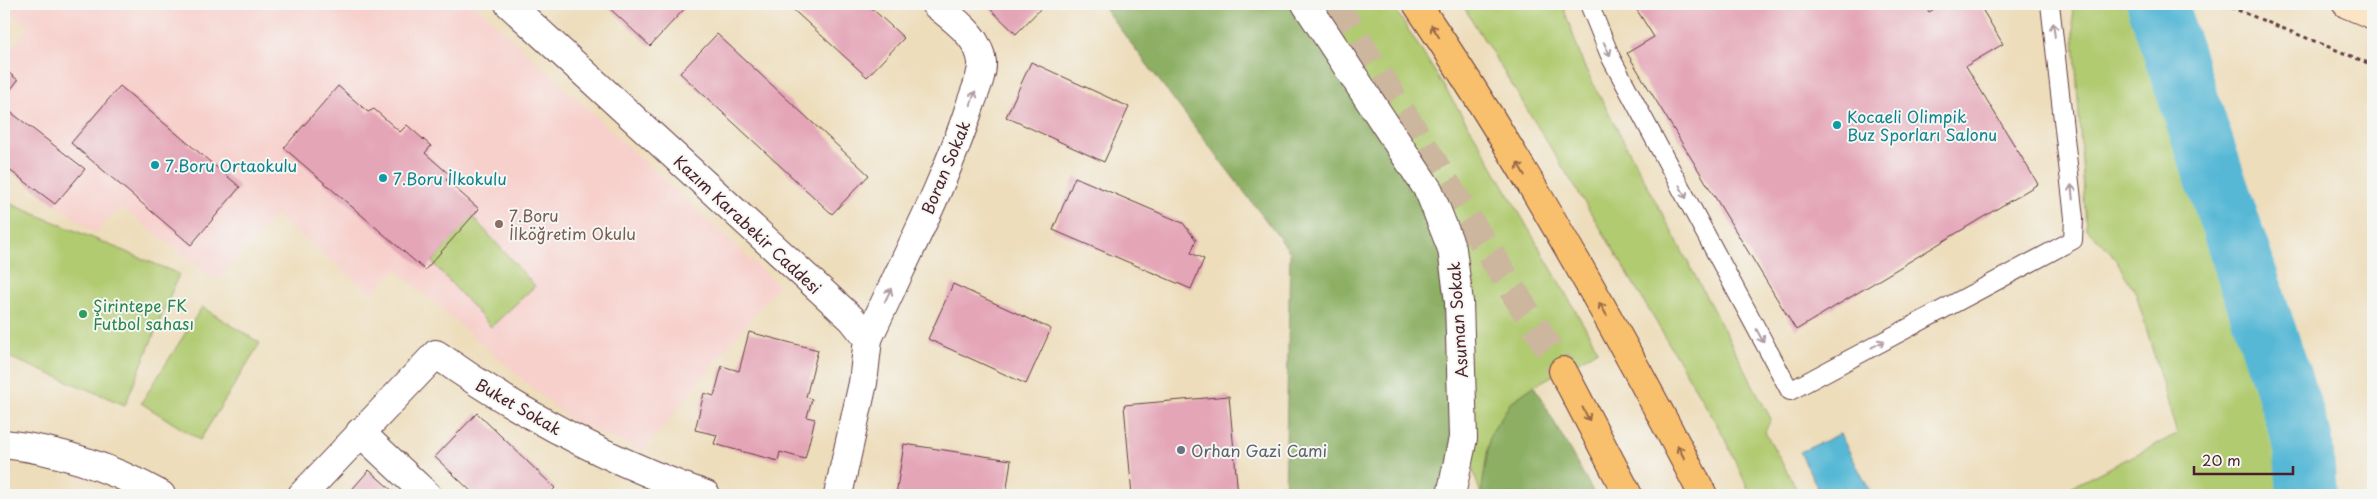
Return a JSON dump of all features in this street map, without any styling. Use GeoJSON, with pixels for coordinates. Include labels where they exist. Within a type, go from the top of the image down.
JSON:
{"type":"FeatureCollection","features":[{"type":"Feature","properties":{"kind":"highway"},"geometry":{"type":"LineString","coordinates":[[1417,4],[1504,139],[1568,248],[1649,391],[1703,495]]}},
{"type":"Feature","properties":{"kind":"highway"},"geometry":{"type":"LineString","coordinates":[[1563,371],[1628,495]]}},
{"type":"Feature","properties":{"kind":"main road"},"geometry":{"type":"LineString","coordinates":[[2347,4],[2373,15]]}},
{"type":"Feature","properties":{"kind":"street","name":"Kazım Karabekir Caddesi"},"geometry":{"type":"LineString","coordinates":[[509,4],[852,319],[868,339]]}},
{"type":"Feature","properties":{"kind":"street","name":"Boran Sokak"},"geometry":{"type":"LineString","coordinates":[[868,339],[956,150],[979,79],[982,62],[977,47],[969,33],[935,4]]}},
{"type":"Feature","properties":{"kind":"street","name":"Asuman Sokak"},"geometry":{"type":"LineString","coordinates":[[1306,4],[1429,191],[1452,249],[1459,302],[1463,438],[1451,495]]}},
{"type":"Feature","properties":{"kind":"street"},"geometry":{"type":"LineString","coordinates":[[838,495],[863,383],[868,339]]}},
{"type":"Feature","properties":{"kind":"street","name":"Buket Sokak"},"geometry":{"type":"LineString","coordinates":[[302,495],[436,354],[487,390],[606,454],[660,479],[706,495]]}},
{"type":"Feature","properties":{"kind":"street"},"geometry":{"type":"LineString","coordinates":[[360,432],[427,495]]}},
{"type":"Feature","properties":{"kind":"street"},"geometry":{"type":"LineString","coordinates":[[1463,438],[1471,495]]}},
{"type":"Feature","properties":{"kind":"street"},"geometry":{"type":"LineString","coordinates":[[4,444],[43,450],[75,458],[110,470],[161,495]]}},
{"type":"Feature","properties":{"kind":"lane"},"geometry":{"type":"LineString","coordinates":[[1589,4],[1611,58],[1790,391],[2073,240],[2074,218],[2050,4]]}},
{"type":"Feature","properties":{"kind":"path"},"geometry":{"type":"LineString","coordinates":[[2223,4],[2373,65]]}},
{"type":"Feature","properties":{"kind":"shaded area","name":"7.Boru İlköğretim Okulu"},"geometry":{"type":"Polygon","coordinates":[[[4,4],[474,4],[778,285],[643,451],[570,420],[395,269],[372,294],[275,215],[216,281],[121,207],[95,233],[4,166],[4,57],[29,27],[4,7],[4,4]]]}},
{"type":"Feature","properties":{"kind":"green space"},"geometry":{"type":"Polygon","coordinates":[[[1101,4],[1306,4],[1452,249],[1451,495],[1285,495],[1290,252],[1101,4]]]}},
{"type":"Feature","properties":{"kind":"green space"},"geometry":{"type":"Polygon","coordinates":[[[1306,4],[1392,4],[1477,139],[1598,350],[1534,386],[1511,402],[1490,435],[1481,495],[1463,438],[1306,4]]]}},
{"type":"Feature","properties":{"kind":"green space"},"geometry":{"type":"Polygon","coordinates":[[[1462,4],[1562,4],[1584,66],[1771,419],[1765,432],[1800,495],[1751,495],[1723,435],[1604,234],[1462,4]]]}},
{"type":"Feature","properties":{"kind":"green space"},"geometry":{"type":"Polygon","coordinates":[[[2072,4],[2157,4],[2300,448],[2304,495],[2055,495],[2177,434],[2136,293],[2110,251],[2086,228],[2072,4]]]}},
{"type":"Feature","properties":{"kind":"green space","name":"Şirintepe FK Futbol sahası"},"geometry":{"type":"Polygon","coordinates":[[[4,201],[179,274],[125,405],[4,355],[4,201]]]}},
{"type":"Feature","properties":{"kind":"green space"},"geometry":{"type":"Polygon","coordinates":[[[472,216],[535,286],[491,327],[432,262],[472,216]]]}},
{"type":"Feature","properties":{"kind":"green space"},"geometry":{"type":"Polygon","coordinates":[[[202,307],[260,343],[200,440],[141,403],[202,307]]]}},
{"type":"Feature","properties":{"kind":"green space"},"geometry":{"type":"Polygon","coordinates":[[[1534,386],[1595,495],[1481,495],[1490,435],[1511,402],[1534,386]]]}},
{"type":"Feature","properties":{"kind":"water"},"geometry":{"type":"Polygon","coordinates":[[[1840,434],[1872,495],[1821,495],[1800,452],[1840,434]]]}},
{"type":"Feature","properties":{"kind":"building"},"geometry":{"type":"Polygon","coordinates":[[[605,4],[685,4],[687,6],[650,46],[605,4]]]}},
{"type":"Feature","properties":{"kind":"building"},"geometry":{"type":"Polygon","coordinates":[[[787,4],[867,4],[904,38],[867,77],[787,4]]]}},
{"type":"Feature","properties":{"kind":"building"},"geometry":{"type":"Polygon","coordinates":[[[985,4],[1045,4],[1016,34],[985,4]]]}},
{"type":"Feature","properties":{"kind":"building","name":"Kocaeli Olimpik Buz Sporları Salonu"},"geometry":{"type":"Polygon","coordinates":[[[1633,4],[1924,4],[1929,12],[1943,4],[1979,4],[2003,44],[1966,66],[2038,184],[1796,330],[1627,53],[1654,37],[1633,4]]]}},
{"type":"Feature","properties":{"kind":"building"},"geometry":{"type":"Polygon","coordinates":[[[717,34],[869,175],[832,214],[680,73],[717,34]]]}},
{"type":"Feature","properties":{"kind":"building"},"geometry":{"type":"Polygon","coordinates":[[[1031,62],[1129,107],[1104,162],[1006,117],[1031,62]]]}},
{"type":"Feature","properties":{"kind":"building"},"geometry":{"type":"Polygon","coordinates":[[[4,69],[18,80],[4,98],[4,69]]]}},
{"type":"Feature","properties":{"kind":"building","name":"7.Boru Ortaokulu"},"geometry":{"type":"Polygon","coordinates":[[[120,86],[240,187],[191,245],[71,143],[120,86]]]}},
{"type":"Feature","properties":{"kind":"building","name":"7.Boru İlkokulu"},"geometry":{"type":"Polygon","coordinates":[[[338,86],[368,112],[374,109],[400,132],[407,125],[431,146],[425,153],[450,175],[446,180],[479,209],[425,270],[284,148],[338,86]]]}},
{"type":"Feature","properties":{"kind":"building"},"geometry":{"type":"Polygon","coordinates":[[[4,107],[85,169],[55,204],[4,166],[4,107]]]}},
{"type":"Feature","properties":{"kind":"building"},"geometry":{"type":"Polygon","coordinates":[[[1075,177],[1183,223],[1196,240],[1191,253],[1204,259],[1191,289],[1053,230],[1075,177]]]}},
{"type":"Feature","properties":{"kind":"building"},"geometry":{"type":"Polygon","coordinates":[[[953,284],[1051,329],[1026,384],[928,339],[953,284]]]}},
{"type":"Feature","properties":{"kind":"building"},"geometry":{"type":"Polygon","coordinates":[[[749,332],[818,350],[806,397],[812,399],[807,417],[815,419],[805,459],[780,452],[778,461],[714,444],[717,435],[695,430],[704,393],[714,396],[722,366],[739,371],[749,332]]]}},
{"type":"Feature","properties":{"kind":"building","name":"Orhan Gazi Cami"},"geometry":{"type":"Polygon","coordinates":[[[1229,396],[1238,495],[1132,495],[1124,405],[1229,396]]]}},
{"type":"Feature","properties":{"kind":"building"},"geometry":{"type":"Polygon","coordinates":[[[477,413],[555,488],[548,495],[475,495],[435,457],[477,413]]]}},
{"type":"Feature","properties":{"kind":"building"},"geometry":{"type":"Polygon","coordinates":[[[904,444],[1011,460],[1006,495],[896,495],[904,444]]]}},
{"type":"Feature","properties":{"kind":"building"},"geometry":{"type":"Polygon","coordinates":[[[369,470],[397,495],[347,495],[369,470]]]}},
{"type":"Feature","properties":{"kind":"waterway"},"geometry":{"type":"LineString","coordinates":[[2157,4],[2303,442],[2307,495]]}},
{"type":"Feature","properties":{"kind":"tunnel"},"geometry":{"type":"LineString","coordinates":[[1335,4],[1563,371]]}},
{"type":"Feature","properties":{"kind":"place","name":"Kocaeli Olimpik Buz Sporları Salonu"},"geometry":{"type":"Point","coordinates":[1837,125]}},
{"type":"Feature","properties":{"kind":"place","name":"7.Boru Ortaokulu"},"geometry":{"type":"Point","coordinates":[155,165]}},
{"type":"Feature","properties":{"kind":"place","name":"7.Boru İlkokulu"},"geometry":{"type":"Point","coordinates":[383,178]}},
{"type":"Feature","properties":{"kind":"place","name":"7.Boru İlköğretim Okulu"},"geometry":{"type":"Point","coordinates":[499,224]}},
{"type":"Feature","properties":{"kind":"place","name":"Şirintepe FK Futbol sahası"},"geometry":{"type":"Point","coordinates":[83,314]}},
{"type":"Feature","properties":{"kind":"place","name":"Orhan Gazi Cami"},"geometry":{"type":"Point","coordinates":[1181,450]}}]}
